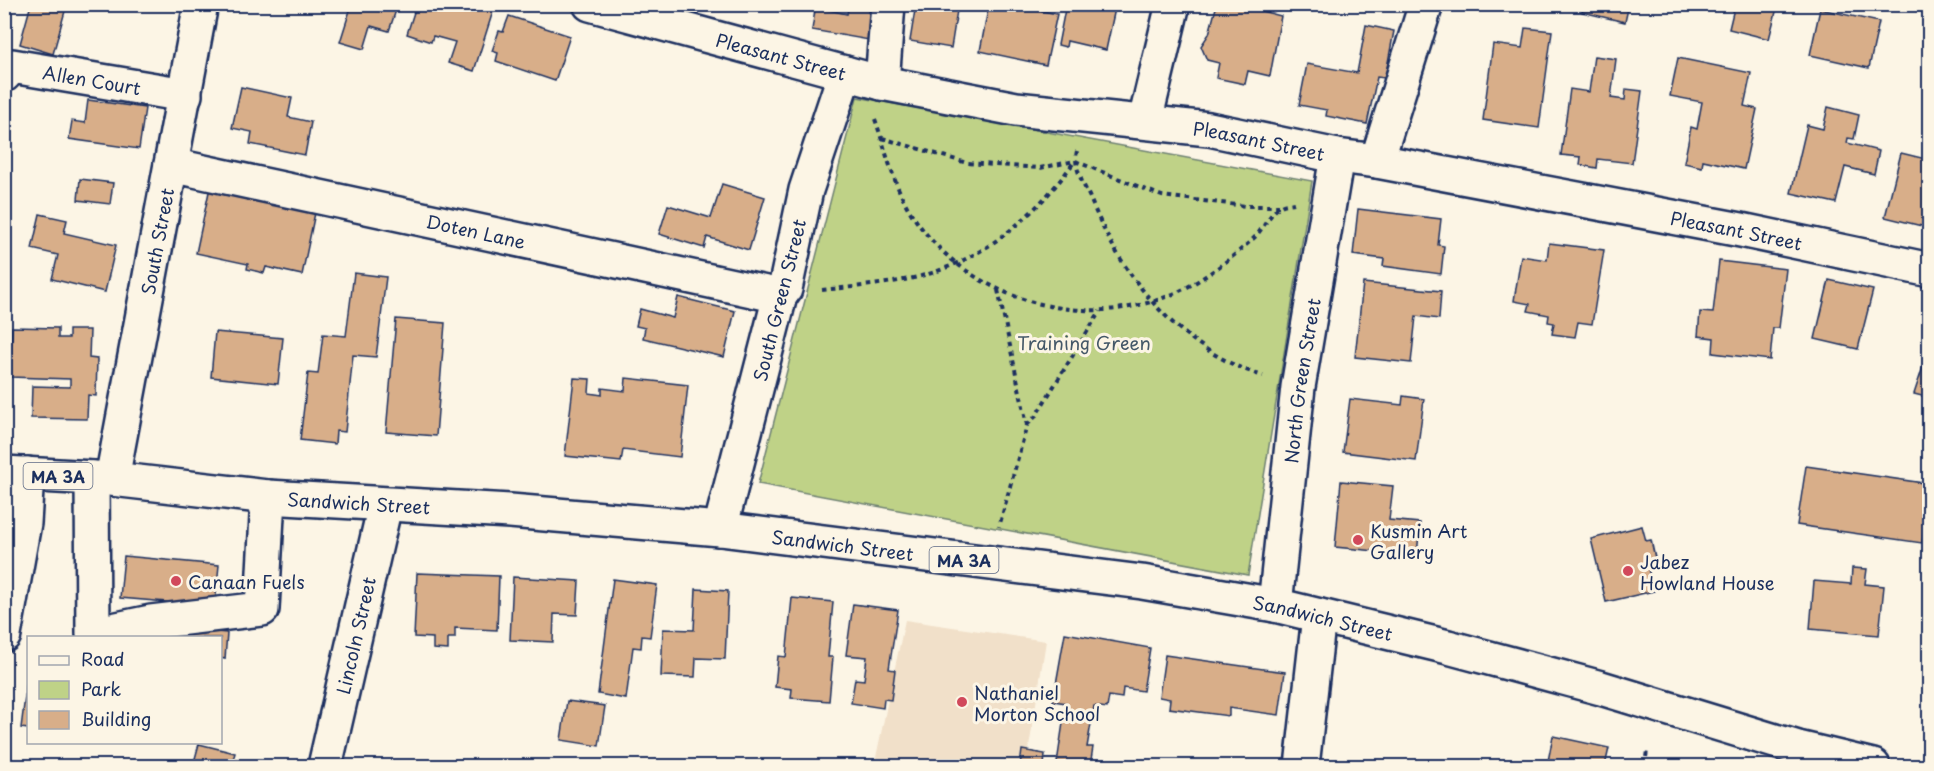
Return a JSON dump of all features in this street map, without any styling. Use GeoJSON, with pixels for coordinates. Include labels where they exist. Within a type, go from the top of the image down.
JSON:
{"type":"FeatureCollection","features":[{"type":"Feature","properties":{"kind":"street","name":"South Street"},"geometry":{"type":"LineString","coordinates":[[201,4],[171,165],[102,479],[93,634],[151,622],[261,609],[268,497]]}},
{"type":"Feature","properties":{"kind":"street","name":"Pleasant Street"},"geometry":{"type":"LineString","coordinates":[[590,4],[882,83],[1016,109],[1209,129],[1337,156],[1377,161],[1741,230],[1929,270]]}},
{"type":"Feature","properties":{"kind":"street"},"geometry":{"type":"LineString","coordinates":[[882,83],[888,4]]}},
{"type":"Feature","properties":{"kind":"street"},"geometry":{"type":"LineString","coordinates":[[1145,121],[1173,4]]}},
{"type":"Feature","properties":{"kind":"street"},"geometry":{"type":"LineString","coordinates":[[1377,161],[1426,4]]}},
{"type":"Feature","properties":{"kind":"street","name":"Allen Court"},"geometry":{"type":"LineString","coordinates":[[4,75],[12,66],[184,95]]}},
{"type":"Feature","properties":{"kind":"street","name":"South Green Street"},"geometry":{"type":"LineString","coordinates":[[720,529],[782,293],[806,190],[845,73]]}},
{"type":"Feature","properties":{"kind":"street","name":"North Green Street"},"geometry":{"type":"LineString","coordinates":[[1275,605],[1298,387],[1337,156]]}},
{"type":"Feature","properties":{"kind":"street","name":"Doten Lane"},"geometry":{"type":"LineString","coordinates":[[171,165],[782,293]]}},
{"type":"Feature","properties":{"kind":"street"},"geometry":{"type":"LineString","coordinates":[[4,635],[24,523],[16,473]]}},
{"type":"Feature","properties":{"kind":"street","name":"Sandwich Street"},"geometry":{"type":"LineString","coordinates":[[16,473],[102,479],[268,497],[510,511],[720,529],[1110,578],[1275,605],[1536,670],[1796,757],[1873,766]]}},
{"type":"Feature","properties":{"kind":"street","name":"Lincoln Street"},"geometry":{"type":"LineString","coordinates":[[325,766],[385,505]]}},
{"type":"Feature","properties":{"kind":"street"},"geometry":{"type":"LineString","coordinates":[[1302,766],[1319,616]]}},
{"type":"Feature","properties":{"kind":"path"},"geometry":{"type":"LineString","coordinates":[[882,83],[870,107],[892,174],[913,216],[955,264],[998,290],[1031,302],[1054,307],[1100,311],[1151,301],[1200,280],[1256,236],[1280,206]]}},
{"type":"Feature","properties":{"kind":"path"},"geometry":{"type":"LineString","coordinates":[[882,138],[967,163],[1040,168],[1075,161],[1162,196],[1246,206],[1280,206],[1330,195]]}},
{"type":"Feature","properties":{"kind":"path"},"geometry":{"type":"LineString","coordinates":[[782,293],[909,279],[955,264],[993,244],[1024,220],[1052,193],[1075,161],[1078,142]]}},
{"type":"Feature","properties":{"kind":"path"},"geometry":{"type":"LineString","coordinates":[[1075,161],[1099,221],[1121,264],[1151,301],[1182,331],[1218,356],[1257,375],[1298,387]]}},
{"type":"Feature","properties":{"kind":"path"},"geometry":{"type":"LineString","coordinates":[[997,533],[1027,425],[998,290]]}},
{"type":"Feature","properties":{"kind":"path"},"geometry":{"type":"LineString","coordinates":[[1027,425],[1035,417],[1100,311]]}},
{"type":"Feature","properties":{"kind":"path"},"geometry":{"type":"LineString","coordinates":[[1645,766],[1647,750]]}},
{"type":"Feature","properties":{"kind":"shaded area","name":"Nathaniel Morton School"},"geometry":{"type":"Polygon","coordinates":[[[905,620],[1046,641],[1026,766],[894,766],[875,762],[905,620]]]}},
{"type":"Feature","properties":{"kind":"green space","name":"Training Green"},"geometry":{"type":"Polygon","coordinates":[[[857,97],[1312,181],[1248,575],[758,484],[857,97]]]}},
{"type":"Feature","properties":{"kind":"building"},"geometry":{"type":"Polygon","coordinates":[[[31,4],[67,4],[53,54],[20,44],[31,4]]]}},
{"type":"Feature","properties":{"kind":"building"},"geometry":{"type":"Polygon","coordinates":[[[352,4],[398,4],[389,31],[371,26],[364,49],[340,42],[352,4]]]}},
{"type":"Feature","properties":{"kind":"building"},"geometry":{"type":"Polygon","coordinates":[[[429,4],[495,5],[474,71],[448,63],[455,42],[433,36],[431,42],[407,34],[416,6],[427,10],[429,4]]]}},
{"type":"Feature","properties":{"kind":"building"},"geometry":{"type":"Polygon","coordinates":[[[816,4],[831,4],[829,10],[847,14],[849,4],[875,4],[869,40],[812,30],[816,4]]]}},
{"type":"Feature","properties":{"kind":"building"},"geometry":{"type":"Polygon","coordinates":[[[916,4],[958,4],[951,48],[910,41],[916,4]]]}},
{"type":"Feature","properties":{"kind":"building"},"geometry":{"type":"Polygon","coordinates":[[[989,4],[1011,4],[1057,14],[1046,65],[980,51],[989,4]]]}},
{"type":"Feature","properties":{"kind":"building"},"geometry":{"type":"Polygon","coordinates":[[[1066,4],[1116,4],[1106,50],[1067,41],[1066,47],[1058,45],[1066,4]]]}},
{"type":"Feature","properties":{"kind":"building"},"geometry":{"type":"Polygon","coordinates":[[[1217,4],[1234,4],[1281,16],[1270,76],[1248,71],[1245,84],[1216,78],[1219,63],[1207,60],[1201,46],[1209,34],[1217,4]]]}},
{"type":"Feature","properties":{"kind":"building"},"geometry":{"type":"Polygon","coordinates":[[[1584,4],[1629,4],[1625,22],[1582,12],[1584,4]]]}},
{"type":"Feature","properties":{"kind":"building"},"geometry":{"type":"Polygon","coordinates":[[[1735,4],[1778,4],[1769,39],[1729,29],[1735,4]]]}},
{"type":"Feature","properties":{"kind":"building"},"geometry":{"type":"Polygon","coordinates":[[[1820,9],[1879,22],[1869,68],[1810,55],[1820,9]]]}},
{"type":"Feature","properties":{"kind":"building"},"geometry":{"type":"Polygon","coordinates":[[[509,16],[570,36],[555,81],[496,61],[498,53],[492,51],[499,31],[503,32],[509,16]]]}},
{"type":"Feature","properties":{"kind":"building"},"geometry":{"type":"Polygon","coordinates":[[[1366,25],[1394,31],[1385,78],[1377,77],[1367,124],[1326,116],[1327,110],[1299,105],[1307,64],[1357,73],[1366,25]]]}},
{"type":"Feature","properties":{"kind":"building"},"geometry":{"type":"Polygon","coordinates":[[[1525,28],[1552,31],[1539,128],[1483,120],[1493,44],[1522,48],[1525,28]]]}},
{"type":"Feature","properties":{"kind":"building"},"geometry":{"type":"Polygon","coordinates":[[[1594,56],[1616,59],[1611,98],[1625,100],[1626,89],[1642,91],[1632,163],[1598,159],[1597,168],[1580,165],[1581,157],[1561,155],[1570,89],[1589,92],[1594,56]]]}},
{"type":"Feature","properties":{"kind":"building"},"geometry":{"type":"Polygon","coordinates":[[[1678,58],[1751,73],[1744,106],[1757,109],[1744,169],[1703,160],[1702,167],[1684,163],[1691,127],[1697,129],[1702,102],[1670,96],[1678,58]]]}},
{"type":"Feature","properties":{"kind":"building"},"geometry":{"type":"Polygon","coordinates":[[[241,87],[292,98],[288,117],[311,122],[305,155],[250,144],[252,132],[232,128],[241,87]]]}},
{"type":"Feature","properties":{"kind":"building"},"geometry":{"type":"Polygon","coordinates":[[[88,100],[145,108],[139,149],[69,139],[72,121],[85,123],[88,100]]]}},
{"type":"Feature","properties":{"kind":"building"},"geometry":{"type":"Polygon","coordinates":[[[1828,107],[1859,115],[1854,139],[1848,138],[1847,143],[1879,151],[1874,174],[1845,167],[1836,203],[1791,193],[1807,125],[1823,129],[1828,107]]]}},
{"type":"Feature","properties":{"kind":"building"},"geometry":{"type":"Polygon","coordinates":[[[1901,153],[1930,160],[1930,228],[1885,217],[1901,153]]]}},
{"type":"Feature","properties":{"kind":"building"},"geometry":{"type":"Polygon","coordinates":[[[80,179],[113,183],[110,204],[78,200],[80,179]]]}},
{"type":"Feature","properties":{"kind":"building"},"geometry":{"type":"Polygon","coordinates":[[[722,184],[765,197],[749,250],[707,237],[704,248],[659,234],[668,205],[711,218],[722,184]]]}},
{"type":"Feature","properties":{"kind":"building"},"geometry":{"type":"Polygon","coordinates":[[[210,187],[316,208],[302,275],[266,267],[264,273],[247,269],[248,264],[196,253],[210,187]]]}},
{"type":"Feature","properties":{"kind":"building"},"geometry":{"type":"Polygon","coordinates":[[[1358,209],[1441,219],[1438,245],[1444,246],[1441,274],[1383,266],[1384,259],[1353,255],[1358,209]]]}},
{"type":"Feature","properties":{"kind":"building"},"geometry":{"type":"Polygon","coordinates":[[[40,214],[67,220],[64,233],[116,245],[105,292],[52,279],[58,255],[32,249],[40,214]]]}},
{"type":"Feature","properties":{"kind":"building"},"geometry":{"type":"Polygon","coordinates":[[[1549,243],[1604,250],[1592,324],[1578,322],[1575,337],[1552,334],[1554,323],[1548,322],[1549,315],[1528,311],[1530,304],[1514,301],[1521,256],[1547,260],[1549,243]]]}},
{"type":"Feature","properties":{"kind":"building"},"geometry":{"type":"Polygon","coordinates":[[[1719,261],[1786,269],[1779,328],[1773,328],[1770,360],[1713,353],[1714,338],[1698,336],[1700,312],[1713,313],[1719,261]]]}},
{"type":"Feature","properties":{"kind":"building"},"geometry":{"type":"Polygon","coordinates":[[[354,273],[386,277],[376,357],[353,355],[345,432],[336,431],[335,444],[300,440],[308,373],[318,374],[323,334],[346,336],[354,273]]]}},
{"type":"Feature","properties":{"kind":"building"},"geometry":{"type":"Polygon","coordinates":[[[1829,280],[1873,290],[1858,349],[1815,339],[1829,280]]]}},
{"type":"Feature","properties":{"kind":"building"},"geometry":{"type":"Polygon","coordinates":[[[1363,283],[1441,291],[1439,319],[1416,316],[1411,363],[1355,357],[1363,283]]]}},
{"type":"Feature","properties":{"kind":"building"},"geometry":{"type":"Polygon","coordinates":[[[678,297],[735,311],[724,357],[643,338],[645,328],[636,326],[640,309],[673,318],[678,297]]]}},
{"type":"Feature","properties":{"kind":"building"},"geometry":{"type":"Polygon","coordinates":[[[396,319],[445,323],[436,436],[386,432],[396,319]]]}},
{"type":"Feature","properties":{"kind":"building"},"geometry":{"type":"Polygon","coordinates":[[[12,327],[58,328],[58,338],[69,338],[69,330],[90,330],[89,358],[97,359],[96,396],[88,395],[87,419],[31,418],[32,386],[70,387],[70,379],[10,377],[12,327]]]}},
{"type":"Feature","properties":{"kind":"building"},"geometry":{"type":"Polygon","coordinates":[[[215,332],[283,338],[278,384],[211,377],[215,332]]]}},
{"type":"Feature","properties":{"kind":"building"},"geometry":{"type":"Polygon","coordinates":[[[1927,355],[1930,356],[1930,398],[1914,394],[1927,355]]]}},
{"type":"Feature","properties":{"kind":"building"},"geometry":{"type":"Polygon","coordinates":[[[574,378],[590,379],[589,393],[602,395],[602,388],[625,391],[626,378],[688,385],[680,457],[623,450],[621,462],[565,456],[574,378]]]}},
{"type":"Feature","properties":{"kind":"building"},"geometry":{"type":"Polygon","coordinates":[[[1403,396],[1424,399],[1416,461],[1343,452],[1350,399],[1402,405],[1403,396]]]}},
{"type":"Feature","properties":{"kind":"building"},"geometry":{"type":"Polygon","coordinates":[[[1806,466],[1930,484],[1922,543],[1797,525],[1806,466]]]}},
{"type":"Feature","properties":{"kind":"building"},"geometry":{"type":"Polygon","coordinates":[[[1341,481],[1393,486],[1389,520],[1420,523],[1417,555],[1335,547],[1341,481]]]}},
{"type":"Feature","properties":{"kind":"building","name":"Jabez Howland House"},"geometry":{"type":"Polygon","coordinates":[[[1642,526],[1646,541],[1651,540],[1655,558],[1646,561],[1654,591],[1606,602],[1591,539],[1642,526]]]}},
{"type":"Feature","properties":{"kind":"building"},"geometry":{"type":"Polygon","coordinates":[[[124,556],[219,565],[215,606],[120,598],[124,556]]]}},
{"type":"Feature","properties":{"kind":"building"},"geometry":{"type":"Polygon","coordinates":[[[1852,568],[1867,569],[1865,584],[1884,586],[1879,635],[1810,629],[1814,581],[1851,584],[1852,568]]]}},
{"type":"Feature","properties":{"kind":"building"},"geometry":{"type":"Polygon","coordinates":[[[417,573],[499,576],[497,630],[455,628],[455,638],[448,638],[448,650],[433,649],[433,638],[414,637],[417,573]]]}},
{"type":"Feature","properties":{"kind":"building"},"geometry":{"type":"Polygon","coordinates":[[[513,577],[579,581],[577,615],[554,614],[553,642],[510,640],[513,577]]]}},
{"type":"Feature","properties":{"kind":"building"},"geometry":{"type":"Polygon","coordinates":[[[613,579],[657,585],[650,637],[642,636],[641,648],[633,647],[626,699],[598,694],[613,579]]]}},
{"type":"Feature","properties":{"kind":"building"},"geometry":{"type":"Polygon","coordinates":[[[696,589],[728,591],[725,659],[696,658],[695,677],[661,676],[663,629],[694,630],[696,589]]]}},
{"type":"Feature","properties":{"kind":"building"},"geometry":{"type":"Polygon","coordinates":[[[792,598],[833,602],[828,657],[833,657],[829,701],[791,698],[792,689],[775,687],[778,656],[786,657],[792,598]]]}},
{"type":"Feature","properties":{"kind":"building"},"geometry":{"type":"Polygon","coordinates":[[[853,604],[898,610],[889,669],[895,670],[891,700],[884,699],[883,708],[851,703],[855,679],[864,680],[867,657],[846,655],[853,604]]]}},
{"type":"Feature","properties":{"kind":"building"},"geometry":{"type":"Polygon","coordinates":[[[181,629],[227,633],[225,659],[222,658],[222,636],[180,636],[181,629]]]}},
{"type":"Feature","properties":{"kind":"building"},"geometry":{"type":"Polygon","coordinates":[[[1065,633],[1150,648],[1143,691],[1123,688],[1122,698],[1109,696],[1107,708],[1094,706],[1087,747],[1093,747],[1090,766],[1057,763],[1066,703],[1053,701],[1065,633]]]}},
{"type":"Feature","properties":{"kind":"building"},"geometry":{"type":"Polygon","coordinates":[[[1165,655],[1285,672],[1279,715],[1229,708],[1229,716],[1169,708],[1170,699],[1159,697],[1165,655]]]}},
{"type":"Feature","properties":{"kind":"building"},"geometry":{"type":"Polygon","coordinates":[[[27,681],[27,729],[21,728],[27,681]]]}},
{"type":"Feature","properties":{"kind":"building"},"geometry":{"type":"Polygon","coordinates":[[[567,701],[605,706],[599,746],[561,740],[567,701]]]}},
{"type":"Feature","properties":{"kind":"building"},"geometry":{"type":"Polygon","coordinates":[[[1553,736],[1609,748],[1605,766],[1547,766],[1553,736]]]}},
{"type":"Feature","properties":{"kind":"building"},"geometry":{"type":"Polygon","coordinates":[[[199,744],[235,753],[231,766],[193,766],[199,744]]]}},
{"type":"Feature","properties":{"kind":"building"},"geometry":{"type":"Polygon","coordinates":[[[1022,750],[1045,754],[1044,766],[1020,766],[1022,750]]]}},
{"type":"Feature","properties":{"kind":"building"},"geometry":{"type":"Polygon","coordinates":[[[1617,763],[1642,766],[1617,766],[1617,763]]]}},
{"type":"Feature","properties":{"kind":"place","name":"Kusmin Art Gallery"},"geometry":{"type":"Point","coordinates":[1358,540]}},
{"type":"Feature","properties":{"kind":"place","name":"Jabez Howland House"},"geometry":{"type":"Point","coordinates":[1628,571]}},
{"type":"Feature","properties":{"kind":"place","name":"Canaan Fuels"},"geometry":{"type":"Point","coordinates":[176,581]}},
{"type":"Feature","properties":{"kind":"place","name":"Nathaniel Morton School"},"geometry":{"type":"Point","coordinates":[962,702]}}]}
